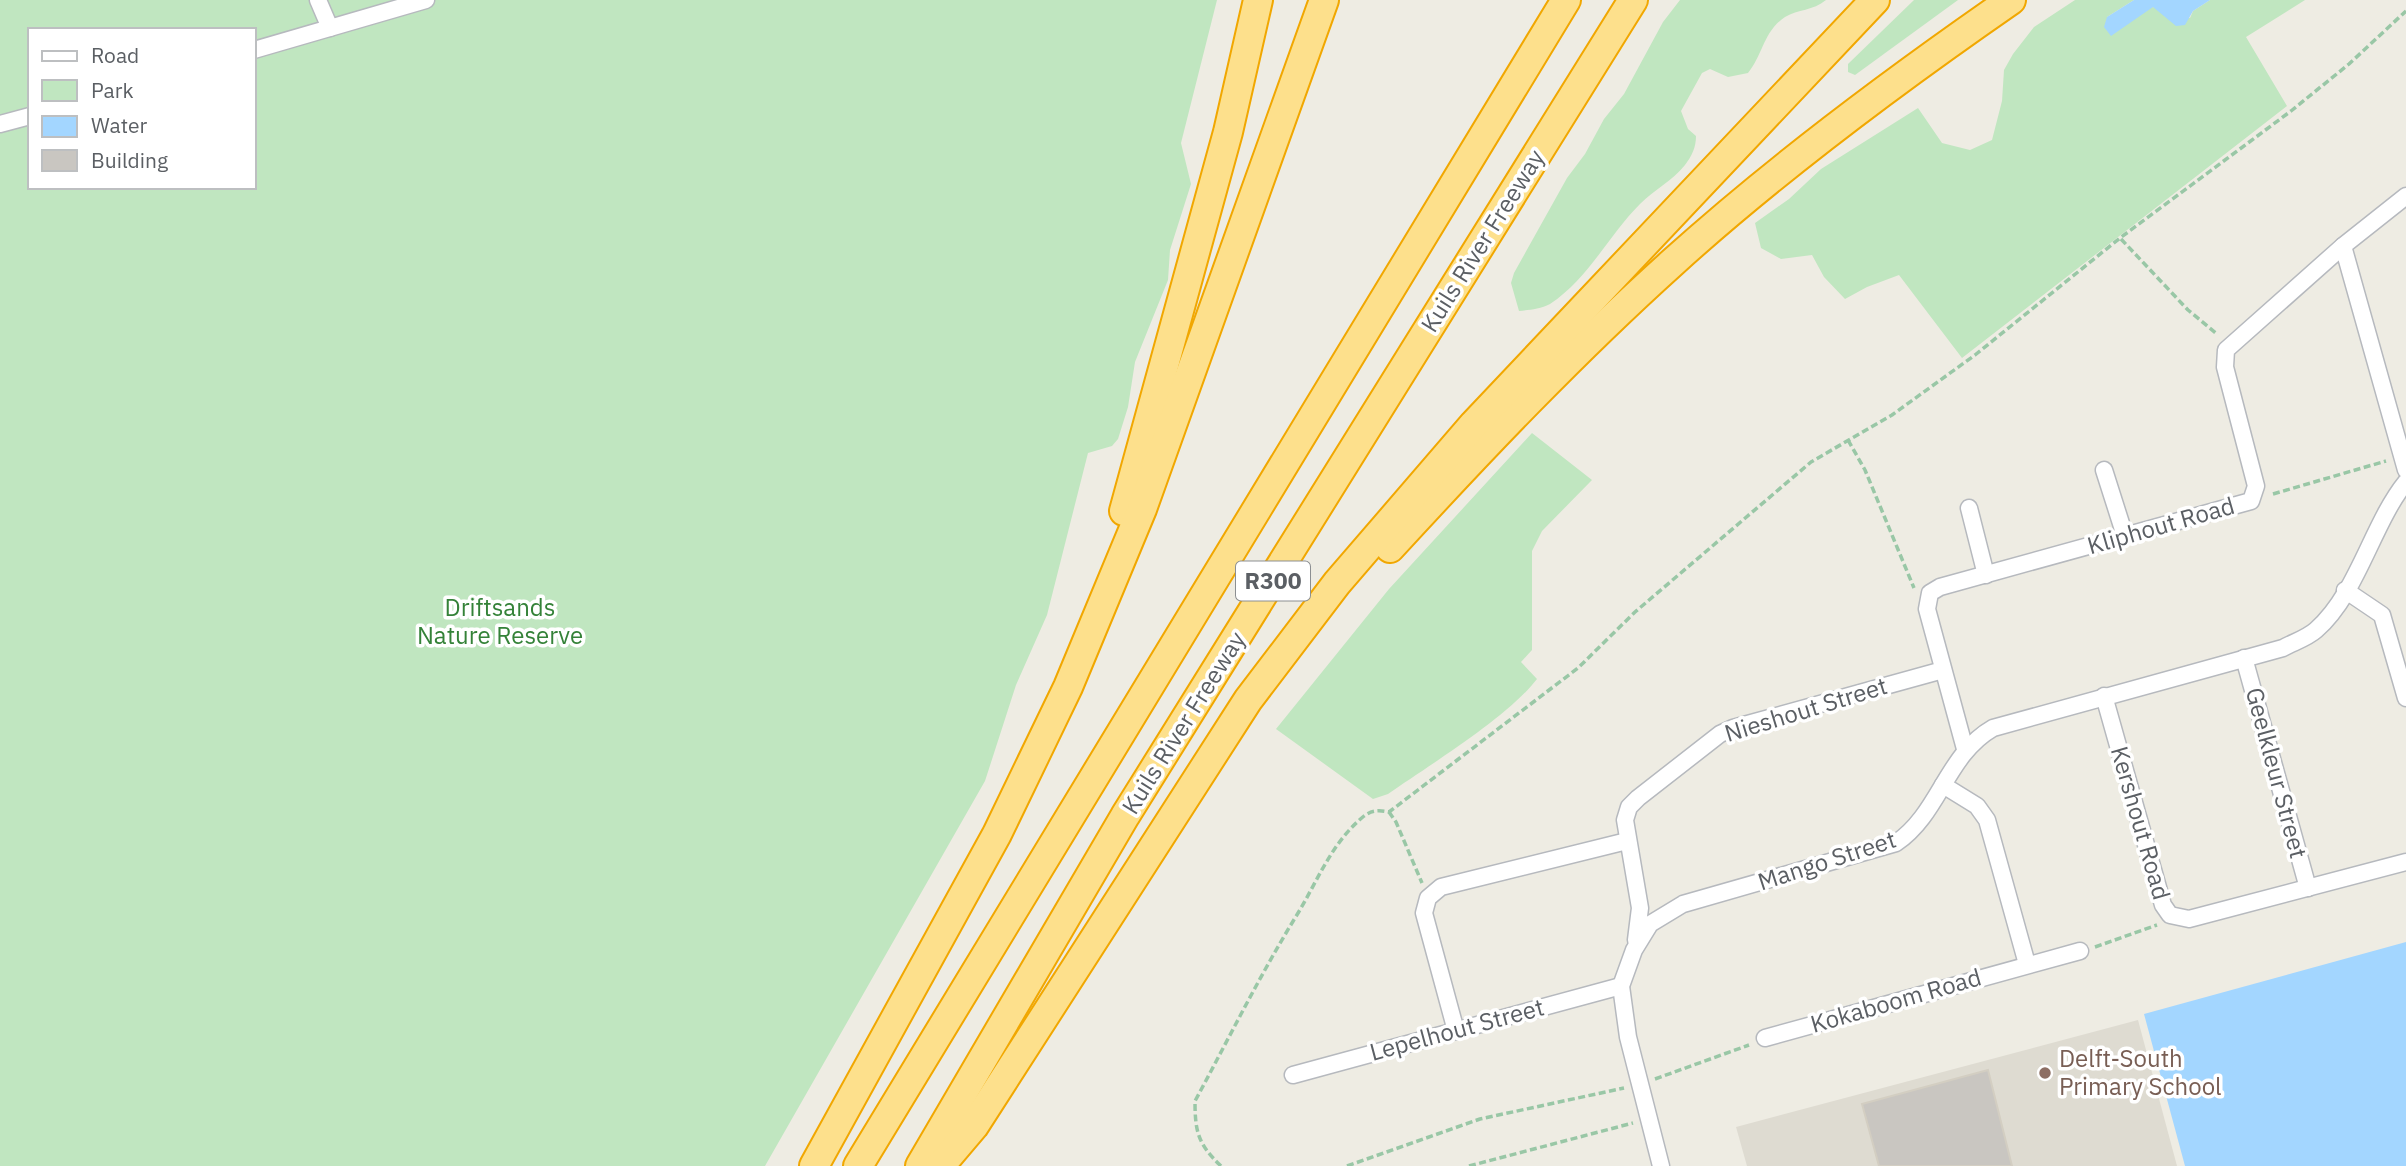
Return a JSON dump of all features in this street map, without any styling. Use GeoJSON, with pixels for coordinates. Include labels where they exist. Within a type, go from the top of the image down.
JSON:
{"type":"FeatureCollection","features":[{"type":"Feature","properties":{"kind":"highway"},"geometry":{"type":"LineString","coordinates":[[1095,618],[1228,132],[1258,0]]}},
{"type":"Feature","properties":{"kind":"highway"},"geometry":{"type":"LineString","coordinates":[[814,1166],[997,834],[1047,735],[1143,509],[1324,0]]}},
{"type":"Feature","properties":{"kind":"highway","name":"Kuils River Freeway"},"geometry":{"type":"LineString","coordinates":[[858,1166],[1566,0]]}},
{"type":"Feature","properties":{"kind":"highway","name":"Kuils River Freeway"},"geometry":{"type":"LineString","coordinates":[[920,1166],[1125,817],[1633,0]]}},
{"type":"Feature","properties":{"kind":"highway"},"geometry":{"type":"LineString","coordinates":[[940,1166],[974,1126],[1194,789],[1248,700],[1290,643],[1416,490],[1680,203],[1875,0]]}},
{"type":"Feature","properties":{"kind":"highway"},"geometry":{"type":"LineString","coordinates":[[1194,789],[1320,629],[1390,549],[1471,461],[1600,330],[1761,187],[1865,105],[2011,0]]}},
{"type":"Feature","properties":{"kind":"street"},"geometry":{"type":"LineString","coordinates":[[318,0],[330,28]]}},
{"type":"Feature","properties":{"kind":"street"},"geometry":{"type":"LineString","coordinates":[[256,49],[426,0]]}},
{"type":"Feature","properties":{"kind":"street"},"geometry":{"type":"LineString","coordinates":[[0,124],[28,117]]}},
{"type":"Feature","properties":{"kind":"street"},"geometry":{"type":"LineString","coordinates":[[2229,344],[2406,196]]}},
{"type":"Feature","properties":{"kind":"street"},"geometry":{"type":"LineString","coordinates":[[2343,246],[2404,463]]}},
{"type":"Feature","properties":{"kind":"street","name":"Kliphout Road"},"geometry":{"type":"LineString","coordinates":[[1927,598],[1940,587],[2250,501],[2256,486],[2225,367],[2224,355],[2229,344]]}},
{"type":"Feature","properties":{"kind":"street"},"geometry":{"type":"LineString","coordinates":[[2104,470],[2125,536]]}},
{"type":"Feature","properties":{"kind":"street","name":"Mango Street"},"geometry":{"type":"LineString","coordinates":[[1661,1166],[1623,1014],[1621,986],[1634,950],[1650,924],[1683,904],[1896,843],[1913,831],[1965,749],[1993,728],[2283,648],[2316,630],[2345,590],[2406,482]]}},
{"type":"Feature","properties":{"kind":"street"},"geometry":{"type":"LineString","coordinates":[[1969,508],[1986,575]]}},
{"type":"Feature","properties":{"kind":"street"},"geometry":{"type":"LineString","coordinates":[[2345,590],[2382,615],[2406,698]]}},
{"type":"Feature","properties":{"kind":"street"},"geometry":{"type":"LineString","coordinates":[[1927,598],[1927,609],[1965,749]]}},
{"type":"Feature","properties":{"kind":"street","name":"Geelkleur Street"},"geometry":{"type":"LineString","coordinates":[[2244,658],[2308,888]]}},
{"type":"Feature","properties":{"kind":"street","name":"Nieshout Street"},"geometry":{"type":"LineString","coordinates":[[1634,950],[1640,908],[1625,820],[1633,802],[1720,734],[1943,670]]}},
{"type":"Feature","properties":{"kind":"street","name":"Kershout Road"},"geometry":{"type":"LineString","coordinates":[[2104,696],[2163,905],[2176,918],[2189,919],[2406,862]]}},
{"type":"Feature","properties":{"kind":"street"},"geometry":{"type":"LineString","coordinates":[[1943,785],[1977,806],[1987,820],[2027,964]]}},
{"type":"Feature","properties":{"kind":"street"},"geometry":{"type":"LineString","coordinates":[[1456,1031],[1424,913],[1428,898],[1441,887],[1627,841]]}},
{"type":"Feature","properties":{"kind":"street","name":"Kokaboom Road"},"geometry":{"type":"LineString","coordinates":[[1765,1038],[2080,951]]}},
{"type":"Feature","properties":{"kind":"street","name":"Lepelhout Street"},"geometry":{"type":"LineString","coordinates":[[1293,1074],[1621,986]]}},
{"type":"Feature","properties":{"kind":"path"},"geometry":{"type":"LineString","coordinates":[[1389,812],[1578,668],[1635,612],[1811,462],[1892,415],[1975,355],[2120,238],[2291,111],[2349,64],[2406,11]]}},
{"type":"Feature","properties":{"kind":"path"},"geometry":{"type":"LineString","coordinates":[[2120,238],[2188,310],[2229,344]]}},
{"type":"Feature","properties":{"kind":"path"},"geometry":{"type":"LineString","coordinates":[[1849,440],[1865,470],[1910,585],[1927,598]]}},
{"type":"Feature","properties":{"kind":"path"},"geometry":{"type":"LineString","coordinates":[[2250,501],[2404,463]]}},
{"type":"Feature","properties":{"kind":"path"},"geometry":{"type":"LineString","coordinates":[[1221,1166],[1206,1152],[1195,1130],[1195,1101],[1326,859],[1344,835],[1366,814],[1377,810],[1389,812],[1396,822],[1428,898]]}},
{"type":"Feature","properties":{"kind":"path"},"geometry":{"type":"LineString","coordinates":[[2080,951],[2176,918]]}},
{"type":"Feature","properties":{"kind":"path"},"geometry":{"type":"LineString","coordinates":[[1347,1166],[1480,1119],[1639,1084],[1681,1072],[1765,1038]]}},
{"type":"Feature","properties":{"kind":"path"},"geometry":{"type":"LineString","coordinates":[[1469,1166],[1648,1119]]}},
{"type":"Feature","properties":{"kind":"shaded area","name":"Delft-South Primary School"},"geometry":{"type":"Polygon","coordinates":[[[2138,1020],[2177,1166],[1747,1166],[1736,1127],[2138,1020]]]}},
{"type":"Feature","properties":{"kind":"green space","name":"Driftsands Nature Reserve"},"geometry":{"type":"Polygon","coordinates":[[[0,0],[1217,0],[1181,143],[1191,184],[1170,250],[1168,280],[1135,362],[1128,407],[1118,439],[1112,446],[1088,453],[1047,615],[1016,685],[985,781],[765,1166],[0,1166],[0,0]]]}},
{"type":"Feature","properties":{"kind":"green space"},"geometry":{"type":"Polygon","coordinates":[[[1680,0],[1826,0],[1790,14],[1778,23],[1748,73],[1728,77],[1710,69],[1702,73],[1681,111],[1688,129],[1696,136],[1693,151],[1685,165],[1640,204],[1564,294],[1546,306],[1519,311],[1511,283],[1514,273],[1567,178],[1585,154],[1604,119],[1624,94],[1663,22],[1680,0]]]}},
{"type":"Feature","properties":{"kind":"green space"},"geometry":{"type":"Polygon","coordinates":[[[1914,0],[1958,0],[1855,75],[1848,72],[1848,64],[1914,0]]]}},
{"type":"Feature","properties":{"kind":"green space"},"geometry":{"type":"Polygon","coordinates":[[[2075,0],[2134,0],[2107,17],[2153,7],[2190,18],[2193,11],[2210,0],[2305,0],[2246,37],[2287,106],[1962,358],[1899,275],[1845,299],[1824,277],[1812,255],[1781,259],[1761,248],[1755,223],[1789,199],[1821,169],[1918,108],[1942,143],[1970,150],[1992,140],[2002,101],[2004,70],[2013,54],[2034,27],[2075,0]]]}},
{"type":"Feature","properties":{"kind":"green space"},"geometry":{"type":"Polygon","coordinates":[[[1532,433],[1592,480],[1542,531],[1532,551],[1532,650],[1521,662],[1537,679],[1488,725],[1388,794],[1373,799],[1276,729],[1389,589],[1532,433]]]}},
{"type":"Feature","properties":{"kind":"water"},"geometry":{"type":"Polygon","coordinates":[[[2134,0],[2210,0],[2193,11],[2185,25],[2176,26],[2153,7],[2111,36],[2104,27],[2107,17],[2134,0]]]}},
{"type":"Feature","properties":{"kind":"water"},"geometry":{"type":"Polygon","coordinates":[[[2406,942],[2406,1166],[2185,1166],[2144,1014],[2406,942]]]}},
{"type":"Feature","properties":{"kind":"building"},"geometry":{"type":"Polygon","coordinates":[[[1988,1070],[2012,1166],[1879,1166],[1862,1104],[1988,1070]]]}},
{"type":"Feature","properties":{"kind":"place","name":"Delft-South Primary School"},"geometry":{"type":"Point","coordinates":[2045,1073]}}]}
